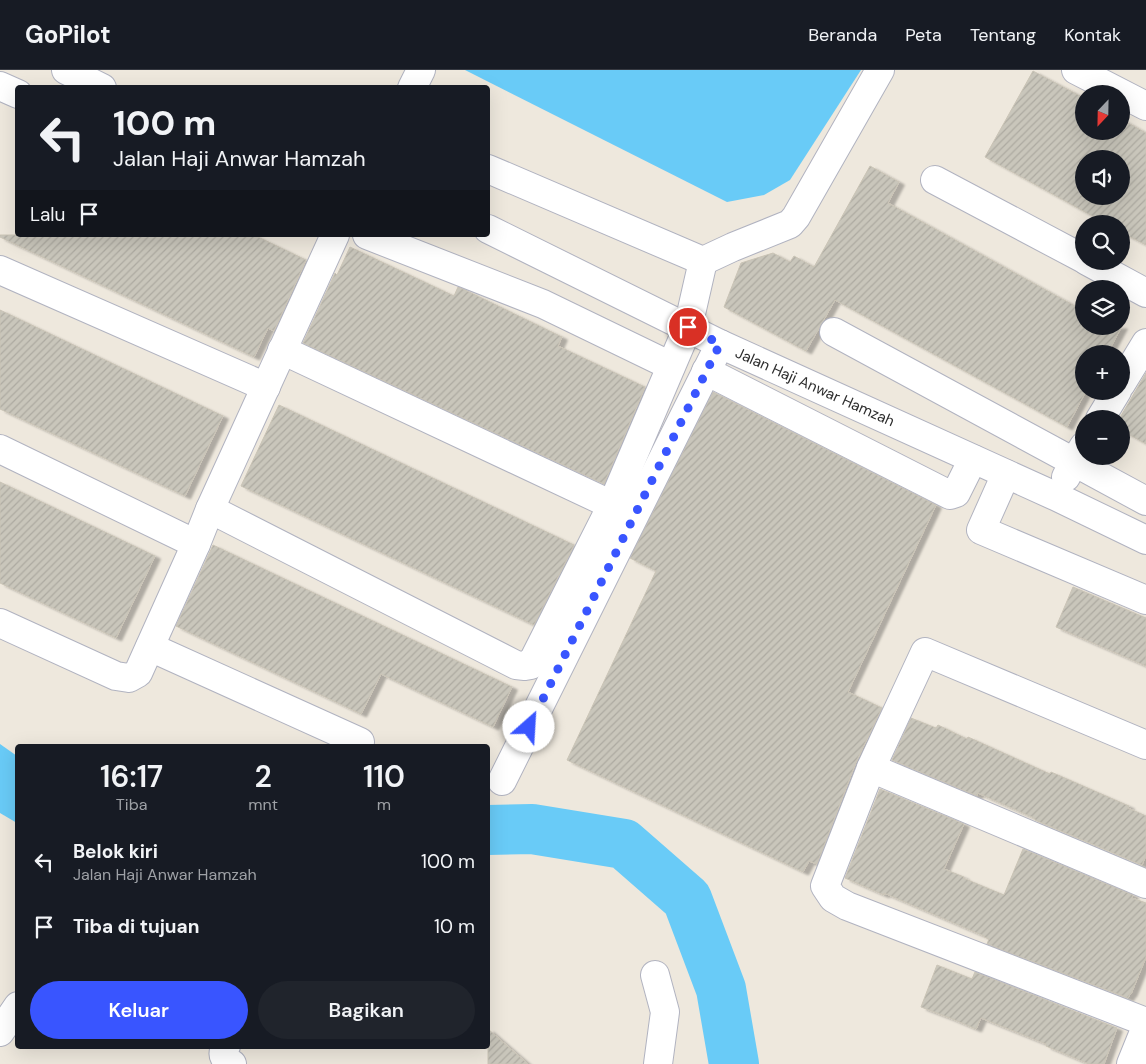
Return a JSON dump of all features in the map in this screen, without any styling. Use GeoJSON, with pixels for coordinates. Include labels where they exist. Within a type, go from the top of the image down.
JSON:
{"type":"FeatureCollection","features":[{"type":"Feature","properties":{"kind":"street"},"geometry":{"type":"LineString","coordinates":[[66,70],[96,85]]}},
{"type":"Feature","properties":{"kind":"street"},"geometry":{"type":"LineString","coordinates":[[414,85],[421,70]]}},
{"type":"Feature","properties":{"kind":"street"},"geometry":{"type":"LineString","coordinates":[[490,170],[703,261],[790,224],[796,217],[880,70]]}},
{"type":"Feature","properties":{"kind":"street"},"geometry":{"type":"LineString","coordinates":[[1076,70],[1146,106]]}},
{"type":"Feature","properties":{"kind":"street"},"geometry":{"type":"LineString","coordinates":[[0,86],[15,93]]}},
{"type":"Feature","properties":{"kind":"street"},"geometry":{"type":"LineString","coordinates":[[935,180],[1075,254]]}},
{"type":"Feature","properties":{"kind":"street","name":"Jalan Haji Anwar Hamzah"},"geometry":{"type":"LineString","coordinates":[[490,230],[720,344],[1055,496],[1146,540]]}},
{"type":"Feature","properties":{"kind":"street"},"geometry":{"type":"LineString","coordinates":[[0,623],[116,676],[129,678],[138,673],[333,237]]}},
{"type":"Feature","properties":{"kind":"street"},"geometry":{"type":"LineString","coordinates":[[372,237],[543,304],[671,366]]}},
{"type":"Feature","properties":{"kind":"street"},"geometry":{"type":"LineString","coordinates":[[210,509],[516,665],[525,666],[531,664],[612,505],[688,327],[703,261]]}},
{"type":"Feature","properties":{"kind":"street"},"geometry":{"type":"LineString","coordinates":[[0,270],[266,388]]}},
{"type":"Feature","properties":{"kind":"street"},"geometry":{"type":"LineString","coordinates":[[1104,270],[1146,292]]}},
{"type":"Feature","properties":{"kind":"street"},"geometry":{"type":"LineString","coordinates":[[834,332],[1075,452]]}},
{"type":"Feature","properties":{"kind":"street"},"geometry":{"type":"LineString","coordinates":[[1130,369],[1146,343]]}},
{"type":"Feature","properties":{"kind":"street"},"geometry":{"type":"LineString","coordinates":[[502,781],[720,344]]}},
{"type":"Feature","properties":{"kind":"street"},"geometry":{"type":"LineString","coordinates":[[282,350],[612,505]]}},
{"type":"Feature","properties":{"kind":"street"},"geometry":{"type":"LineString","coordinates":[[706,371],[950,495],[956,493],[973,459]]}},
{"type":"Feature","properties":{"kind":"street"},"geometry":{"type":"LineString","coordinates":[[0,449],[196,544]]}},
{"type":"Feature","properties":{"kind":"street"},"geometry":{"type":"LineString","coordinates":[[1055,496],[1075,461]]}},
{"type":"Feature","properties":{"kind":"street"},"geometry":{"type":"LineString","coordinates":[[1095,465],[1146,501]]}},
{"type":"Feature","properties":{"kind":"street"},"geometry":{"type":"LineString","coordinates":[[1006,474],[981,530],[1146,600]]}},
{"type":"Feature","properties":{"kind":"street"},"geometry":{"type":"LineString","coordinates":[[150,647],[360,742]]}},
{"type":"Feature","properties":{"kind":"street"},"geometry":{"type":"LineString","coordinates":[[1146,745],[925,652],[871,768],[825,886],[834,898],[856,910],[1146,1022]]}},
{"type":"Feature","properties":{"kind":"street"},"geometry":{"type":"LineString","coordinates":[[871,768],[1146,884]]}},
{"type":"Feature","properties":{"kind":"street"},"geometry":{"type":"LineString","coordinates":[[655,975],[665,1012],[658,1064]]}},
{"type":"Feature","properties":{"kind":"street"},"geometry":{"type":"LineString","coordinates":[[0,1032],[15,1010]]}},
{"type":"Feature","properties":{"kind":"street"},"geometry":{"type":"LineString","coordinates":[[1131,1064],[1146,1026]]}},
{"type":"Feature","properties":{"kind":"street"},"geometry":{"type":"LineString","coordinates":[[225,1049],[223,1057],[232,1064]]}},
{"type":"Feature","properties":{"kind":"water"},"geometry":{"type":"Polygon","coordinates":[[[465,70],[861,70],[790,180],[764,195],[727,202],[465,70]]]}},
{"type":"Feature","properties":{"kind":"water"},"geometry":{"type":"Polygon","coordinates":[[[0,744],[15,755],[15,822],[0,813],[0,744]]]}},
{"type":"Feature","properties":{"kind":"building"},"geometry":{"type":"Polygon","coordinates":[[[1033,71],[1075,93],[1075,140],[1130,140],[1130,124],[1146,133],[1146,245],[1130,237],[1130,215],[1091,215],[985,157],[1033,71]]]}},
{"type":"Feature","properties":{"kind":"building"},"geometry":{"type":"Polygon","coordinates":[[[870,166],[899,182],[888,203],[1075,306],[1075,335],[1117,335],[1112,345],[1075,345],[1075,400],[1081,400],[1067,427],[835,300],[806,351],[724,307],[741,263],[773,253],[790,262],[794,256],[814,267],[870,166]]]}},
{"type":"Feature","properties":{"kind":"building"},"geometry":{"type":"Polygon","coordinates":[[[0,235],[15,235],[15,237],[258,237],[306,260],[274,331],[268,328],[254,357],[0,237],[0,235]]]}},
{"type":"Feature","properties":{"kind":"building"},"geometry":{"type":"Polygon","coordinates":[[[350,247],[454,296],[458,287],[463,289],[562,337],[558,346],[645,387],[604,484],[303,343],[335,273],[337,275],[350,247]]]}},
{"type":"Feature","properties":{"kind":"building"},"geometry":{"type":"Polygon","coordinates":[[[0,310],[223,416],[185,496],[0,409],[0,310]]]}},
{"type":"Feature","properties":{"kind":"building"},"geometry":{"type":"Polygon","coordinates":[[[1146,373],[1146,444],[1130,435],[1130,410],[1124,410],[1146,373]]]}},
{"type":"Feature","properties":{"kind":"building"},"geometry":{"type":"Polygon","coordinates":[[[713,392],[936,505],[848,692],[882,708],[856,762],[817,864],[809,861],[803,872],[567,760],[656,571],[630,558],[713,392]]]}},
{"type":"Feature","properties":{"kind":"building"},"geometry":{"type":"Polygon","coordinates":[[[279,405],[574,545],[534,625],[241,486],[279,405]]]}},
{"type":"Feature","properties":{"kind":"building"},"geometry":{"type":"Polygon","coordinates":[[[0,482],[155,556],[116,638],[0,583],[0,482]]]}},
{"type":"Feature","properties":{"kind":"building"},"geometry":{"type":"Polygon","coordinates":[[[213,545],[512,687],[493,727],[381,674],[361,714],[176,626],[213,545]]]}},
{"type":"Feature","properties":{"kind":"building"},"geometry":{"type":"Polygon","coordinates":[[[1073,587],[1146,618],[1146,666],[1056,627],[1073,587]]]}},
{"type":"Feature","properties":{"kind":"building"},"geometry":{"type":"Polygon","coordinates":[[[911,718],[936,728],[938,725],[967,739],[968,737],[1050,774],[1051,772],[1129,806],[1128,808],[1146,816],[1146,855],[1142,865],[1035,820],[978,793],[977,796],[892,760],[911,718]]]}},
{"type":"Feature","properties":{"kind":"building"},"geometry":{"type":"Polygon","coordinates":[[[880,789],[964,824],[944,869],[963,878],[1004,895],[1023,849],[1133,895],[1132,898],[1146,903],[1146,957],[1128,998],[987,944],[989,939],[984,936],[845,878],[880,789]]]}},
{"type":"Feature","properties":{"kind":"building"},"geometry":{"type":"Polygon","coordinates":[[[937,965],[972,979],[975,972],[1117,1028],[1104,1064],[1089,1064],[1046,1046],[1046,1044],[981,1018],[976,1029],[921,1007],[937,965]]]}},
{"type":"Feature","properties":{"kind":"building"},"geometry":{"type":"Polygon","coordinates":[[[490,1031],[528,1064],[488,1064],[490,1031]]]}},
{"type":"Feature","properties":{"kind":"waterway"},"geometry":{"type":"LineString","coordinates":[[490,830],[532,829],[624,844],[687,899],[721,989],[734,1064]]}},
{"type":"Feature","properties":{"kind":"route"},"geometry":{"type":"LineString","coordinates":[[529,727],[720,344],[688,327]]}}]}
